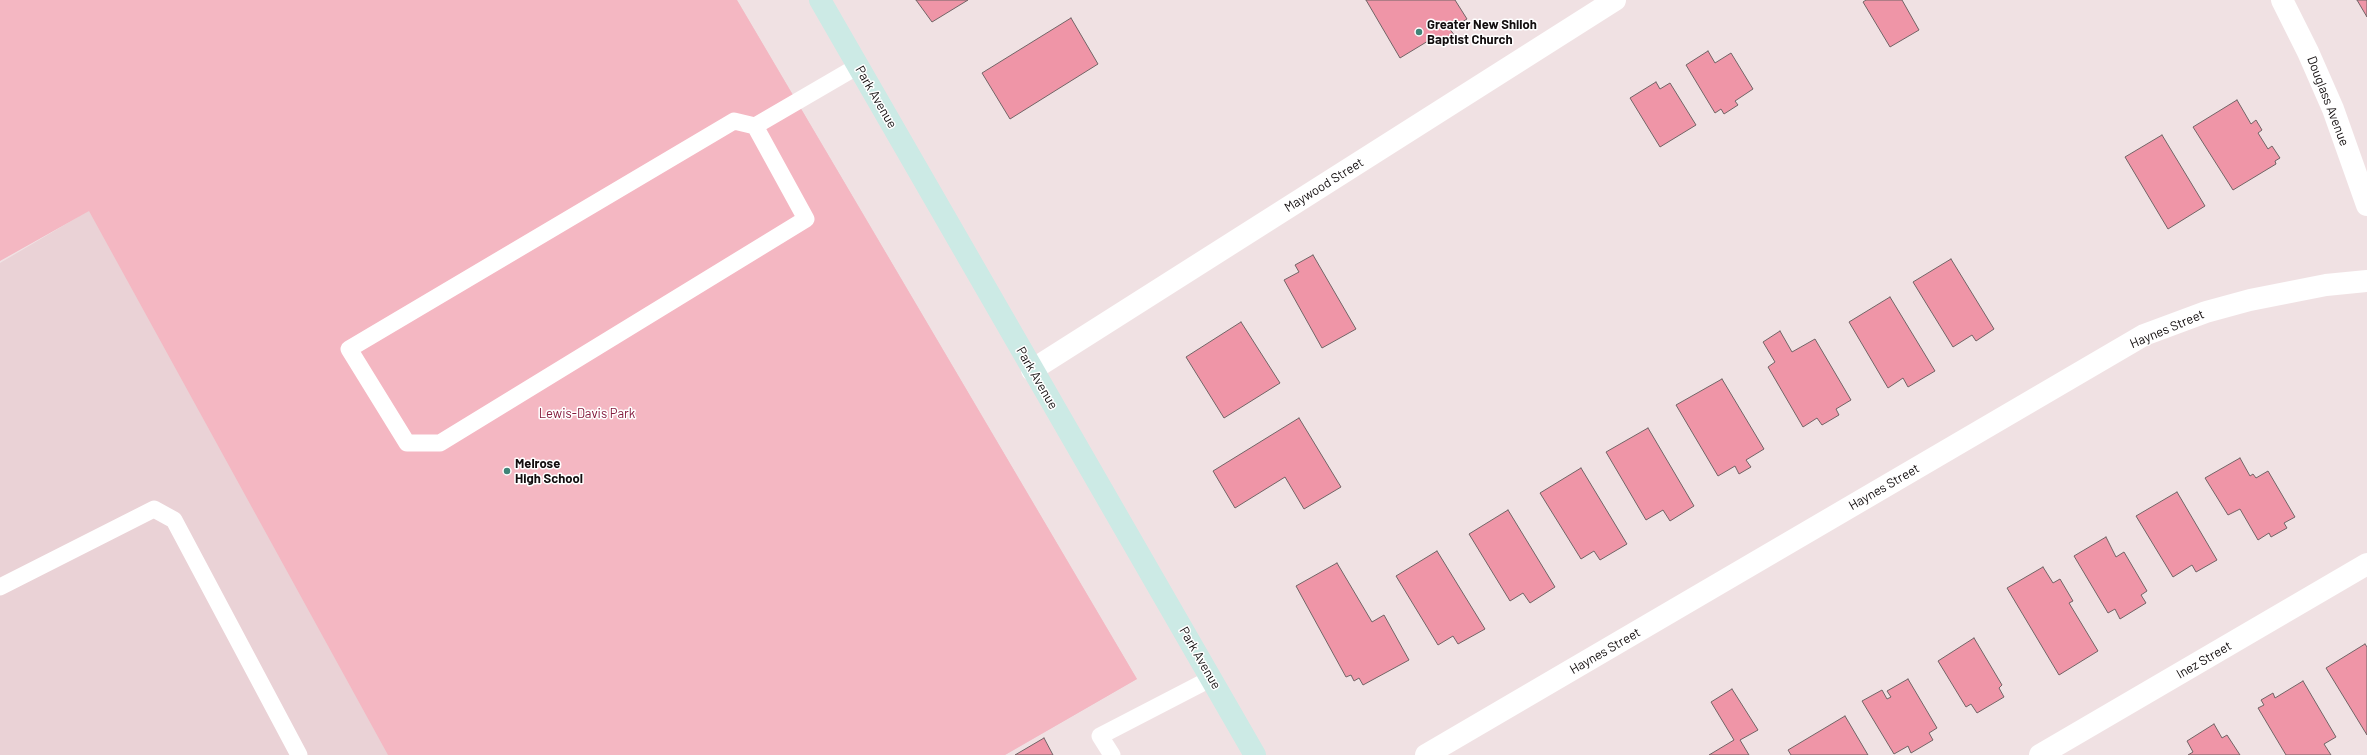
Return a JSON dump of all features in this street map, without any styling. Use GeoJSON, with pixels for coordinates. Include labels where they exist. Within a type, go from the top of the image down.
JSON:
{"type":"FeatureCollection","features":[{"type":"Feature","properties":{"kind":"main road","name":"Park Avenue"},"geometry":{"type":"LineString","coordinates":[[820,0],[1255,755]]}},
{"type":"Feature","properties":{"kind":"street","name":"Maywood Street"},"geometry":{"type":"LineString","coordinates":[[1032,370],[1615,0]]}},
{"type":"Feature","properties":{"kind":"street","name":"Douglass Avenue"},"geometry":{"type":"LineString","coordinates":[[2282,0],[2308,52],[2333,109],[2367,205]]}},
{"type":"Feature","properties":{"kind":"street","name":"Haynes Street"},"geometry":{"type":"LineString","coordinates":[[1426,755],[2144,335],[2206,312],[2250,300],[2326,285],[2367,280]]}},
{"type":"Feature","properties":{"kind":"street","name":"Inez Street"},"geometry":{"type":"LineString","coordinates":[[2040,755],[2367,564]]}},
{"type":"Feature","properties":{"kind":"lane"},"geometry":{"type":"LineString","coordinates":[[755,126],[806,219],[440,443],[407,443],[349,349],[734,121],[755,126],[858,66]]}},
{"type":"Feature","properties":{"kind":"lane"},"geometry":{"type":"LineString","coordinates":[[0,587],[154,509],[174,520],[299,755]]}},
{"type":"Feature","properties":{"kind":"lane"},"geometry":{"type":"LineString","coordinates":[[1112,755],[1100,736],[1212,678]]}},
{"type":"Feature","properties":{"kind":"shaded area","name":"Lewis-Davis Park"},"geometry":{"type":"Polygon","coordinates":[[[737,0],[1137,679],[1005,755],[0,755],[0,263],[171,162],[737,0]]]}},
{"type":"Feature","properties":{"kind":"green space","name":"Lewis-Davis Park"},"geometry":{"type":"Polygon","coordinates":[[[0,0],[737,0],[1137,679],[1005,755],[388,755],[89,211],[0,261],[0,0]]]}},
{"type":"Feature","properties":{"kind":"building"},"geometry":{"type":"Polygon","coordinates":[[[916,0],[968,0],[932,22],[916,0]]]}},
{"type":"Feature","properties":{"kind":"building","name":"Greater New Shiloh Baptist Church"},"geometry":{"type":"Polygon","coordinates":[[[1366,0],[1455,0],[1467,19],[1450,29],[1454,35],[1437,45],[1433,38],[1400,58],[1366,0]]]}},
{"type":"Feature","properties":{"kind":"building"},"geometry":{"type":"Polygon","coordinates":[[[1866,0],[1902,0],[1919,30],[1890,47],[1863,2],[1866,0]]]}},
{"type":"Feature","properties":{"kind":"building"},"geometry":{"type":"Polygon","coordinates":[[[2357,0],[2367,0],[2367,17],[2357,0]]]}},
{"type":"Feature","properties":{"kind":"building"},"geometry":{"type":"Polygon","coordinates":[[[1071,18],[1098,64],[1010,119],[982,73],[1071,18]]]}},
{"type":"Feature","properties":{"kind":"building"},"geometry":{"type":"Polygon","coordinates":[[[1708,51],[1715,63],[1731,53],[1753,89],[1735,101],[1738,105],[1724,114],[1721,109],[1715,113],[1686,65],[1708,51]]]}},
{"type":"Feature","properties":{"kind":"building"},"geometry":{"type":"Polygon","coordinates":[[[1656,82],[1660,89],[1670,83],[1696,125],[1660,147],[1630,98],[1656,82]]]}},
{"type":"Feature","properties":{"kind":"building"},"geometry":{"type":"Polygon","coordinates":[[[2237,100],[2251,124],[2256,120],[2262,130],[2258,133],[2268,149],[2272,146],[2280,158],[2275,161],[2276,164],[2233,190],[2193,127],[2237,100]]]}},
{"type":"Feature","properties":{"kind":"building"},"geometry":{"type":"Polygon","coordinates":[[[2162,135],[2205,206],[2168,229],[2125,157],[2162,135]]]}},
{"type":"Feature","properties":{"kind":"building"},"geometry":{"type":"Polygon","coordinates":[[[1313,255],[1356,329],[1322,348],[1284,280],[1299,272],[1295,265],[1313,255]]]}},
{"type":"Feature","properties":{"kind":"building"},"geometry":{"type":"Polygon","coordinates":[[[1951,259],[1994,329],[1976,341],[1972,335],[1953,347],[1913,282],[1951,259]]]}},
{"type":"Feature","properties":{"kind":"building"},"geometry":{"type":"Polygon","coordinates":[[[1890,297],[1935,371],[1908,387],[1903,378],[1888,388],[1849,322],[1890,297]]]}},
{"type":"Feature","properties":{"kind":"building"},"geometry":{"type":"Polygon","coordinates":[[[1241,322],[1280,383],[1224,418],[1186,357],[1241,322]]]}},
{"type":"Feature","properties":{"kind":"building"},"geometry":{"type":"Polygon","coordinates":[[[1780,331],[1792,352],[1815,339],[1851,400],[1836,409],[1839,415],[1822,425],[1817,418],[1803,427],[1768,367],[1775,362],[1763,342],[1780,331]]]}},
{"type":"Feature","properties":{"kind":"building"},"geometry":{"type":"Polygon","coordinates":[[[1722,379],[1764,449],[1746,460],[1751,467],[1739,474],[1735,466],[1718,476],[1676,405],[1722,379]]]}},
{"type":"Feature","properties":{"kind":"building"},"geometry":{"type":"Polygon","coordinates":[[[1299,418],[1341,487],[1304,509],[1285,477],[1235,508],[1213,471],[1299,418]]]}},
{"type":"Feature","properties":{"kind":"building"},"geometry":{"type":"Polygon","coordinates":[[[1648,428],[1694,506],[1670,521],[1663,510],[1646,520],[1606,452],[1648,428]]]}},
{"type":"Feature","properties":{"kind":"building"},"geometry":{"type":"Polygon","coordinates":[[[2240,458],[2250,476],[2253,474],[2256,478],[2268,471],[2295,517],[2284,523],[2287,528],[2271,537],[2269,533],[2258,540],[2240,509],[2228,515],[2205,478],[2240,458]]]}},
{"type":"Feature","properties":{"kind":"building"},"geometry":{"type":"Polygon","coordinates":[[[1581,468],[1627,544],[1600,560],[1594,551],[1581,559],[1540,493],[1581,468]]]}},
{"type":"Feature","properties":{"kind":"building"},"geometry":{"type":"Polygon","coordinates":[[[2177,492],[2217,560],[2196,572],[2192,565],[2173,577],[2136,516],[2177,492]]]}},
{"type":"Feature","properties":{"kind":"building"},"geometry":{"type":"Polygon","coordinates":[[[1508,510],[1555,587],[1530,603],[1523,593],[1510,601],[1469,534],[1508,510]]]}},
{"type":"Feature","properties":{"kind":"building"},"geometry":{"type":"Polygon","coordinates":[[[2106,537],[2116,557],[2124,552],[2147,591],[2141,595],[2146,603],[2120,619],[2115,609],[2108,613],[2074,556],[2106,537]]]}},
{"type":"Feature","properties":{"kind":"building"},"geometry":{"type":"Polygon","coordinates":[[[1437,551],[1485,629],[1458,644],[1453,636],[1438,645],[1396,576],[1437,551]]]}},
{"type":"Feature","properties":{"kind":"building"},"geometry":{"type":"Polygon","coordinates":[[[1337,563],[1372,622],[1384,615],[1409,660],[1363,685],[1359,678],[1354,681],[1351,675],[1346,677],[1296,586],[1337,563]]]}},
{"type":"Feature","properties":{"kind":"building"},"geometry":{"type":"Polygon","coordinates":[[[2043,567],[2053,583],[2060,579],[2073,601],[2069,603],[2098,651],[2059,675],[2007,588],[2043,567]]]}},
{"type":"Feature","properties":{"kind":"building"},"geometry":{"type":"Polygon","coordinates":[[[1974,638],[2002,685],[1999,688],[2004,697],[1977,713],[1971,704],[1966,707],[1938,661],[1974,638]]]}},
{"type":"Feature","properties":{"kind":"building"},"geometry":{"type":"Polygon","coordinates":[[[2365,644],[2367,647],[2367,735],[2326,668],[2365,644]]]}},
{"type":"Feature","properties":{"kind":"building"},"geometry":{"type":"Polygon","coordinates":[[[1908,679],[1937,728],[1929,733],[1933,740],[1911,753],[1908,746],[1894,754],[1862,701],[1882,690],[1887,699],[1891,697],[1887,691],[1908,679]]]}},
{"type":"Feature","properties":{"kind":"building"},"geometry":{"type":"Polygon","coordinates":[[[2303,681],[2336,737],[2324,744],[2331,755],[2286,755],[2258,708],[2264,705],[2261,700],[2273,693],[2275,698],[2303,681]]]}},
{"type":"Feature","properties":{"kind":"building"},"geometry":{"type":"Polygon","coordinates":[[[1732,689],[1758,730],[1740,740],[1749,755],[1709,755],[1734,740],[1711,702],[1732,689]]]}},
{"type":"Feature","properties":{"kind":"building"},"geometry":{"type":"Polygon","coordinates":[[[1845,716],[1868,755],[1791,755],[1788,750],[1845,716]]]}},
{"type":"Feature","properties":{"kind":"building"},"geometry":{"type":"Polygon","coordinates":[[[2214,724],[2222,738],[2227,735],[2240,755],[2188,755],[2193,752],[2187,741],[2214,724]]]}},
{"type":"Feature","properties":{"kind":"building"},"geometry":{"type":"Polygon","coordinates":[[[1044,738],[1053,755],[1015,755],[1044,738]]]}},
{"type":"Feature","properties":{"kind":"place","name":"Greater New Shiloh Baptist Church"},"geometry":{"type":"Point","coordinates":[1419,32]}},
{"type":"Feature","properties":{"kind":"place","name":"Melrose High School"},"geometry":{"type":"Point","coordinates":[507,471]}}]}
